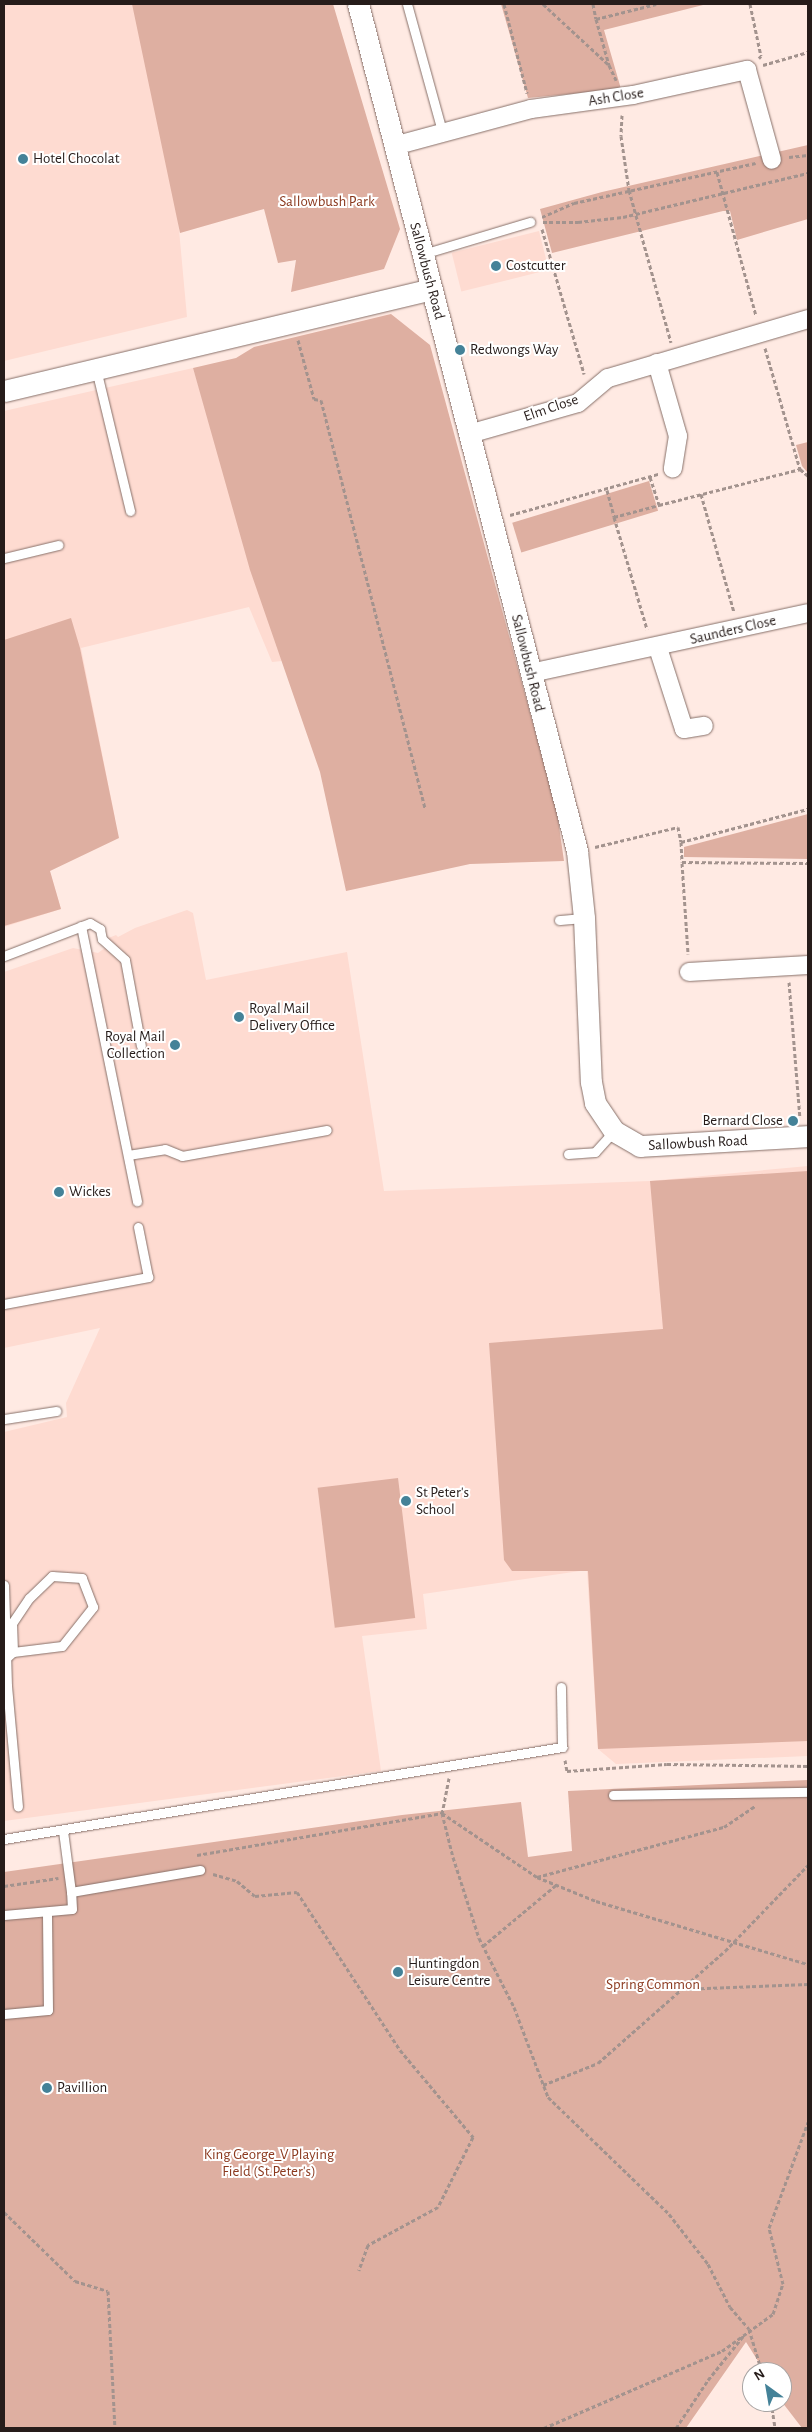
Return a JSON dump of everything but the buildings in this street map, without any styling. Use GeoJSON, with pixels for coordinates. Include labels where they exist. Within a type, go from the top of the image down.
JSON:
{"type":"FeatureCollection","features":[{"type":"Feature","properties":{"kind":"street","name":"Sallowbush Road"},"geometry":{"type":"LineString","coordinates":[[358,4],[577,851],[584,918],[591,1082],[595,1103],[614,1131],[640,1146],[658,1147],[805,1136]]}},
{"type":"Feature","properties":{"kind":"street","name":"Ash Close"},"geometry":{"type":"LineString","coordinates":[[394,146],[443,135],[531,109],[628,96],[747,70]]}},
{"type":"Feature","properties":{"kind":"street"},"geometry":{"type":"LineString","coordinates":[[747,70],[772,160]]}},
{"type":"Feature","properties":{"kind":"street"},"geometry":{"type":"LineString","coordinates":[[4,391],[431,289]]}},
{"type":"Feature","properties":{"kind":"street","name":"Elm Close"},"geometry":{"type":"LineString","coordinates":[[469,434],[578,402],[608,378],[808,319]]}},
{"type":"Feature","properties":{"kind":"street"},"geometry":{"type":"LineString","coordinates":[[657,363],[678,436],[673,469]]}},
{"type":"Feature","properties":{"kind":"street","name":"Saunders Close"},"geometry":{"type":"LineString","coordinates":[[531,673],[656,648],[808,613]]}},
{"type":"Feature","properties":{"kind":"street"},"geometry":{"type":"LineString","coordinates":[[656,648],[684,730],[704,726]]}},
{"type":"Feature","properties":{"kind":"street"},"geometry":{"type":"LineString","coordinates":[[689,972],[808,964]]}},
{"type":"Feature","properties":{"kind":"lane"},"geometry":{"type":"LineString","coordinates":[[407,4],[443,135]]}},
{"type":"Feature","properties":{"kind":"lane"},"geometry":{"type":"LineString","coordinates":[[422,254],[530,222]]}},
{"type":"Feature","properties":{"kind":"lane"},"geometry":{"type":"LineString","coordinates":[[96,369],[130,511]]}},
{"type":"Feature","properties":{"kind":"lane"},"geometry":{"type":"LineString","coordinates":[[4,558],[58,545]]}},
{"type":"Feature","properties":{"kind":"lane"},"geometry":{"type":"LineString","coordinates":[[559,920],[584,918]]}},
{"type":"Feature","properties":{"kind":"lane"},"geometry":{"type":"LineString","coordinates":[[4,956],[90,923],[100,929],[102,939],[125,960],[141,1046]]}},
{"type":"Feature","properties":{"kind":"lane"},"geometry":{"type":"LineString","coordinates":[[81,926],[137,1201]]}},
{"type":"Feature","properties":{"kind":"lane"},"geometry":{"type":"LineString","coordinates":[[128,1155],[165,1149],[182,1156],[327,1130]]}},
{"type":"Feature","properties":{"kind":"lane"},"geometry":{"type":"LineString","coordinates":[[568,1154],[595,1152],[614,1131]]}},
{"type":"Feature","properties":{"kind":"lane"},"geometry":{"type":"LineString","coordinates":[[4,1304],[148,1278],[138,1227]]}},
{"type":"Feature","properties":{"kind":"lane"},"geometry":{"type":"LineString","coordinates":[[4,1419],[56,1411]]}},
{"type":"Feature","properties":{"kind":"lane"},"geometry":{"type":"LineString","coordinates":[[5,1660],[13,1652],[62,1646],[93,1607],[82,1578],[52,1576],[29,1598],[12,1623],[13,1652]]}},
{"type":"Feature","properties":{"kind":"lane"},"geometry":{"type":"LineString","coordinates":[[4,1585],[5,1660],[18,1806]]}},
{"type":"Feature","properties":{"kind":"lane"},"geometry":{"type":"LineString","coordinates":[[4,1839],[63,1831],[562,1747],[561,1687]]}},
{"type":"Feature","properties":{"kind":"lane"},"geometry":{"type":"LineString","coordinates":[[613,1794],[808,1792]]}},
{"type":"Feature","properties":{"kind":"lane"},"geometry":{"type":"LineString","coordinates":[[4,1915],[72,1909],[71,1876],[63,1831]]}},
{"type":"Feature","properties":{"kind":"lane"},"geometry":{"type":"LineString","coordinates":[[71,1892],[200,1870]]}},
{"type":"Feature","properties":{"kind":"lane"},"geometry":{"type":"LineString","coordinates":[[4,2014],[48,2010],[47,1912]]}},
{"type":"Feature","properties":{"kind":"path"},"geometry":{"type":"LineString","coordinates":[[504,4],[531,109]]}},
{"type":"Feature","properties":{"kind":"path"},"geometry":{"type":"LineString","coordinates":[[543,4],[609,65],[628,96]]}},
{"type":"Feature","properties":{"kind":"path"},"geometry":{"type":"LineString","coordinates":[[593,4],[609,65],[628,96],[621,136],[629,190],[675,357]]}},
{"type":"Feature","properties":{"kind":"path"},"geometry":{"type":"LineString","coordinates":[[596,20],[656,4]]}},
{"type":"Feature","properties":{"kind":"path"},"geometry":{"type":"LineString","coordinates":[[747,70],[762,56],[750,4]]}},
{"type":"Feature","properties":{"kind":"path"},"geometry":{"type":"LineString","coordinates":[[747,70],[808,52]]}},
{"type":"Feature","properties":{"kind":"path"},"geometry":{"type":"LineString","coordinates":[[530,222],[574,203],[772,160],[808,155]]}},
{"type":"Feature","properties":{"kind":"path"},"geometry":{"type":"LineString","coordinates":[[597,387],[583,374],[540,222],[578,222],[635,214],[808,172]]}},
{"type":"Feature","properties":{"kind":"path"},"geometry":{"type":"LineString","coordinates":[[293,322],[314,399],[321,400],[425,809]]}},
{"type":"Feature","properties":{"kind":"path"},"geometry":{"type":"LineString","coordinates":[[491,520],[607,490],[673,469]]}},
{"type":"Feature","properties":{"kind":"path"},"geometry":{"type":"LineString","coordinates":[[614,517],[800,469],[808,476]]}},
{"type":"Feature","properties":{"kind":"path"},"geometry":{"type":"LineString","coordinates":[[650,477],[659,505]]}},
{"type":"Feature","properties":{"kind":"path"},"geometry":{"type":"LineString","coordinates":[[607,490],[656,648]]}},
{"type":"Feature","properties":{"kind":"path"},"geometry":{"type":"LineString","coordinates":[[701,494],[738,629]]}},
{"type":"Feature","properties":{"kind":"path"},"geometry":{"type":"LineString","coordinates":[[681,842],[808,809]]}},
{"type":"Feature","properties":{"kind":"path"},"geometry":{"type":"LineString","coordinates":[[577,851],[678,827],[681,842],[689,972]]}},
{"type":"Feature","properties":{"kind":"path"},"geometry":{"type":"LineString","coordinates":[[682,862],[808,862]]}},
{"type":"Feature","properties":{"kind":"path"},"geometry":{"type":"LineString","coordinates":[[787,966],[805,1136]]}},
{"type":"Feature","properties":{"kind":"path"},"geometry":{"type":"LineString","coordinates":[[562,1747],[567,1771],[667,1764],[808,1766]]}},
{"type":"Feature","properties":{"kind":"path"},"geometry":{"type":"LineString","coordinates":[[451,1766],[442,1813],[483,1946],[514,2007],[548,2098],[669,2214],[708,2264],[730,2307],[749,2329],[759,2362]]}},
{"type":"Feature","properties":{"kind":"path"},"geometry":{"type":"LineString","coordinates":[[537,1877],[724,1827],[775,1792]]}},
{"type":"Feature","properties":{"kind":"path"},"geometry":{"type":"LineString","coordinates":[[188,1856],[442,1813],[537,1877],[556,1885],[596,1901],[808,1964]]}},
{"type":"Feature","properties":{"kind":"path"},"geometry":{"type":"LineString","coordinates":[[543,2085],[598,2063],[735,1941],[808,1865]]}},
{"type":"Feature","properties":{"kind":"path"},"geometry":{"type":"LineString","coordinates":[[200,1870],[238,1881],[255,1896],[297,1892],[400,2050],[473,2137],[438,2207],[368,2246],[359,2270]]}},
{"type":"Feature","properties":{"kind":"path"},"geometry":{"type":"LineString","coordinates":[[4,1886],[71,1876]]}},
{"type":"Feature","properties":{"kind":"path"},"geometry":{"type":"LineString","coordinates":[[483,1946],[556,1885]]}},
{"type":"Feature","properties":{"kind":"path"},"geometry":{"type":"LineString","coordinates":[[680,1989],[808,1984]]}},
{"type":"Feature","properties":{"kind":"path"},"geometry":{"type":"LineString","coordinates":[[544,2428],[722,2351],[749,2329],[773,2314],[783,2284],[769,2228],[808,2122]]}},
{"type":"Feature","properties":{"kind":"path"},"geometry":{"type":"LineString","coordinates":[[4,2212],[75,2281],[108,2292],[115,2428]]}},
{"type":"Feature","properties":{"kind":"path"},"geometry":{"type":"LineString","coordinates":[[676,2428],[708,2380],[749,2329]]}},
{"type":"Feature","properties":{"kind":"path"},"geometry":{"type":"LineString","coordinates":[[772,2412],[774,2428]]}},
{"type":"Feature","properties":{"kind":"shaded area"},"geometry":{"type":"Polygon","coordinates":[[[4,4],[147,4],[165,77],[187,317],[4,361],[4,4]]]}},
{"type":"Feature","properties":{"kind":"shaded area"},"geometry":{"type":"Polygon","coordinates":[[[539,231],[549,270],[461,292],[452,253],[539,231]]]}},
{"type":"Feature","properties":{"kind":"shaded area"},"geometry":{"type":"Polygon","coordinates":[[[193,368],[282,661],[272,662],[249,607],[81,648],[115,818],[41,841],[61,909],[4,927],[4,411],[193,368]]]}},
{"type":"Feature","properties":{"kind":"shaded area","name":"St Peter's School"},"geometry":{"type":"Polygon","coordinates":[[[187,910],[193,913],[206,980],[347,952],[384,1191],[650,1181],[808,1166],[808,1756],[616,1764],[598,1749],[587,1570],[423,1594],[427,1629],[362,1636],[381,1771],[4,1821],[4,1432],[67,1417],[66,1403],[100,1328],[4,1348],[4,972],[73,948],[98,953],[109,945],[106,939],[116,935],[118,937],[135,928],[187,910]]]}},
{"type":"Feature","properties":{"kind":"green space","name":"Sallowbush Park"},"geometry":{"type":"Polygon","coordinates":[[[132,4],[333,4],[400,229],[384,269],[291,292],[296,260],[278,263],[264,209],[180,233],[132,4]]]}},
{"type":"Feature","properties":{"kind":"green space"},"geometry":{"type":"Polygon","coordinates":[[[501,4],[707,4],[604,30],[621,89],[528,98],[501,4]]]}},
{"type":"Feature","properties":{"kind":"green space"},"geometry":{"type":"Polygon","coordinates":[[[808,145],[808,219],[737,240],[730,211],[723,211],[552,253],[540,209],[602,192],[808,145]]]}},
{"type":"Feature","properties":{"kind":"green space"},"geometry":{"type":"Polygon","coordinates":[[[391,314],[430,345],[557,812],[564,861],[470,864],[346,891],[320,772],[250,570],[193,368],[236,358],[254,347],[391,314]]]}},
{"type":"Feature","properties":{"kind":"green space"},"geometry":{"type":"Polygon","coordinates":[[[808,442],[808,473],[802,466],[796,445],[808,442]]]}},
{"type":"Feature","properties":{"kind":"green space"},"geometry":{"type":"Polygon","coordinates":[[[649,481],[658,511],[521,552],[512,523],[649,481]]]}},
{"type":"Feature","properties":{"kind":"green space"},"geometry":{"type":"Polygon","coordinates":[[[71,618],[80,648],[119,838],[50,871],[61,909],[4,926],[4,640],[71,618]]]}},
{"type":"Feature","properties":{"kind":"green space"},"geometry":{"type":"Polygon","coordinates":[[[808,814],[808,859],[684,857],[684,847],[808,814]]]}},
{"type":"Feature","properties":{"kind":"green space"},"geometry":{"type":"Polygon","coordinates":[[[808,1171],[808,1741],[598,1749],[588,1571],[512,1571],[504,1560],[489,1343],[663,1329],[650,1181],[808,1171]]]}},
{"type":"Feature","properties":{"kind":"green space"},"geometry":{"type":"Polygon","coordinates":[[[398,1478],[415,1618],[335,1628],[318,1488],[398,1478]]]}},
{"type":"Feature","properties":{"kind":"green space","name":"King George_V Playing Field (St.Peter's)"},"geometry":{"type":"Polygon","coordinates":[[[808,1780],[808,2428],[802,2428],[790,2412],[792,2412],[792,2362],[759,2362],[746,2342],[686,2428],[4,2428],[4,1872],[402,1815],[521,1802],[528,1857],[572,1851],[568,1791],[808,1780]]]}},
{"type":"Feature","properties":{"kind":"place","name":"Hotel Chocolat"},"geometry":{"type":"Point","coordinates":[23,159]}},
{"type":"Feature","properties":{"kind":"place","name":"Costcutter"},"geometry":{"type":"Point","coordinates":[496,266]}},
{"type":"Feature","properties":{"kind":"place","name":"Redwongs Way"},"geometry":{"type":"Point","coordinates":[460,350]}},
{"type":"Feature","properties":{"kind":"place","name":"Royal Mail Delivery Office"},"geometry":{"type":"Point","coordinates":[239,1017]}},
{"type":"Feature","properties":{"kind":"place","name":"Royal Mail Collection"},"geometry":{"type":"Point","coordinates":[175,1045]}},
{"type":"Feature","properties":{"kind":"place","name":"Bernard Close"},"geometry":{"type":"Point","coordinates":[793,1121]}},
{"type":"Feature","properties":{"kind":"place","name":"Wickes"},"geometry":{"type":"Point","coordinates":[59,1192]}},
{"type":"Feature","properties":{"kind":"place","name":"St Peter's School"},"geometry":{"type":"Point","coordinates":[406,1501]}},
{"type":"Feature","properties":{"kind":"place","name":"Huntingdon Leisure Centre"},"geometry":{"type":"Point","coordinates":[398,1972]}},
{"type":"Feature","properties":{"kind":"place","name":"Pavillion"},"geometry":{"type":"Point","coordinates":[47,2088]}},
{"type":"Feature","properties":{"kind":"park label","name":"Spring Common"},"geometry":{"type":"Point","coordinates":[653,1985]}}]}
